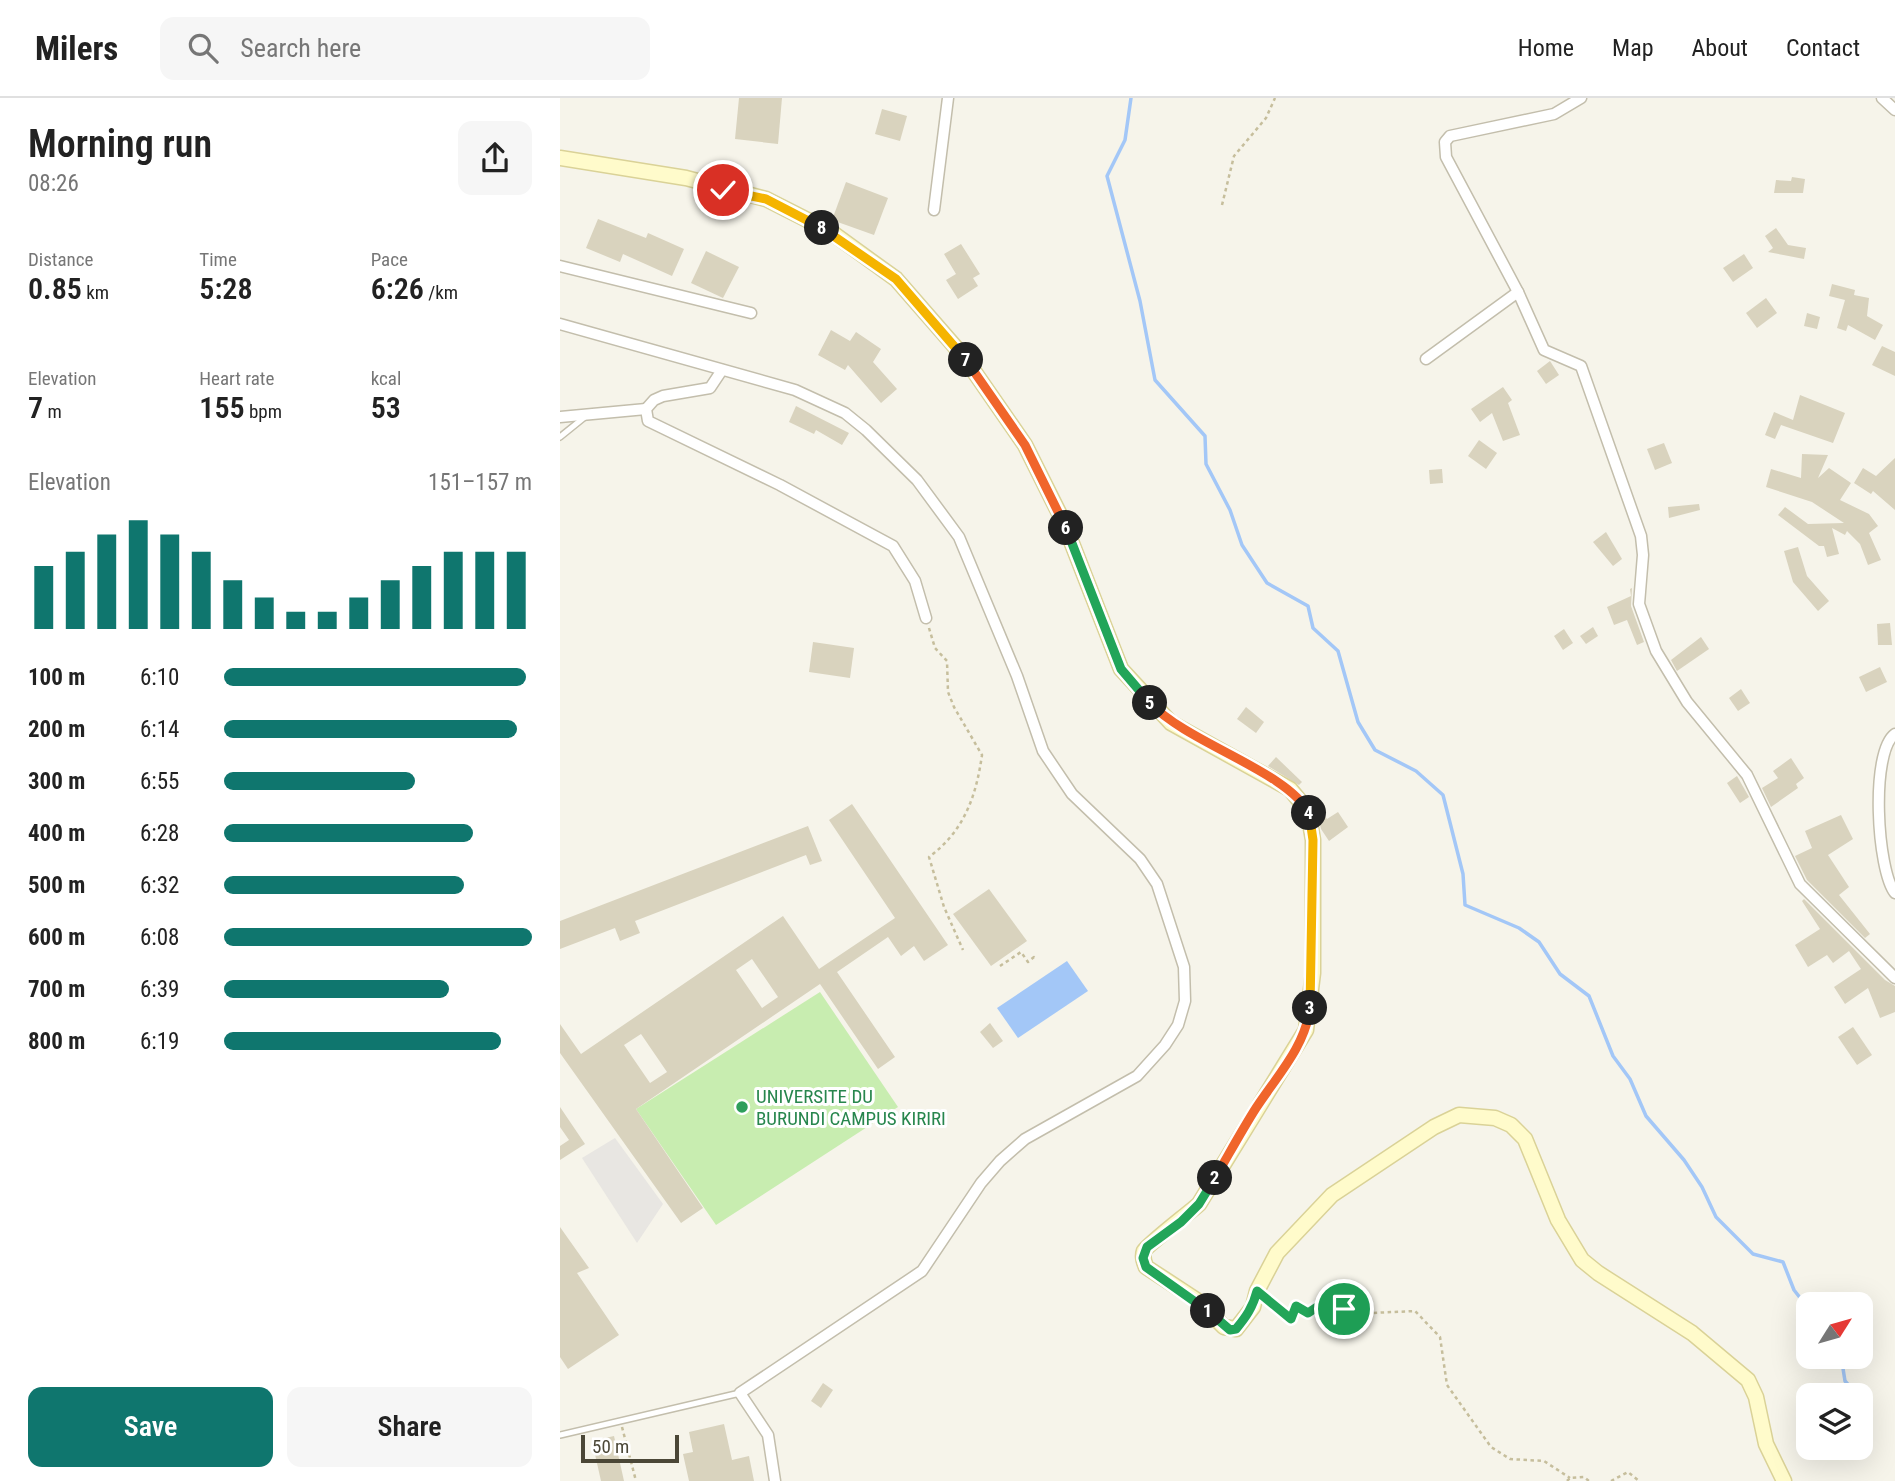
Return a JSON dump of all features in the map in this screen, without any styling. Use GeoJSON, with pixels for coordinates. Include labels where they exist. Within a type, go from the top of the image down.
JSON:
{"type":"FeatureCollection","features":[{"type":"Feature","properties":{"kind":"street"},"geometry":{"type":"LineString","coordinates":[[933,209],[948,98]]}},
{"type":"Feature","properties":{"kind":"street"},"geometry":{"type":"LineString","coordinates":[[1581,98],[1554,114],[1461,132],[1445,142],[1446,158],[1518,292],[1544,350],[1581,366],[1641,536],[1643,555],[1639,604],[1656,652],[1687,702],[1747,775],[1800,884],[1895,978]]}},
{"type":"Feature","properties":{"kind":"street"},"geometry":{"type":"LineString","coordinates":[[1882,98],[1895,110]]}},
{"type":"Feature","properties":{"kind":"street"},"geometry":{"type":"LineString","coordinates":[[560,158],[686,178],[766,199],[831,233],[896,279],[964,358],[1025,445],[1064,523],[1121,669],[1171,723],[1290,789],[1308,811],[1313,840],[1313,973],[1306,1030],[1199,1204],[1181,1222],[1147,1247],[1143,1258],[1146,1267],[1198,1301],[1230,1330],[1236,1329],[1253,1307],[1257,1291],[1278,1253],[1332,1195],[1434,1127],[1459,1115],[1495,1118],[1511,1125],[1525,1139],[1558,1220],[1582,1259],[1598,1273],[1692,1333],[1748,1380],[1756,1397],[1766,1444],[1784,1481]]}},
{"type":"Feature","properties":{"kind":"street"},"geometry":{"type":"LineString","coordinates":[[560,266],[751,313]]}},
{"type":"Feature","properties":{"kind":"street"},"geometry":{"type":"LineString","coordinates":[[1426,359],[1518,292]]}},
{"type":"Feature","properties":{"kind":"street"},"geometry":{"type":"LineString","coordinates":[[560,324],[795,390],[845,413],[866,430],[939,506],[959,537],[1017,676],[1043,751],[1072,794],[1140,859],[1157,884],[1184,967],[1185,1001],[1178,1025],[1165,1045],[1137,1076],[1025,1139],[1000,1161],[981,1183],[922,1271],[740,1392],[768,1435],[775,1481]]}},
{"type":"Feature","properties":{"kind":"street"},"geometry":{"type":"LineString","coordinates":[[722,370],[710,388],[663,396],[654,400],[646,409],[645,415],[653,426],[780,485],[893,546],[915,580],[926,618]]}},
{"type":"Feature","properties":{"kind":"street"},"geometry":{"type":"LineString","coordinates":[[560,417],[646,409]]}},
{"type":"Feature","properties":{"kind":"street"},"geometry":{"type":"LineString","coordinates":[[1895,734],[1883,749],[1880,795],[1883,861],[1895,893]]}},
{"type":"Feature","properties":{"kind":"lane"},"geometry":{"type":"LineString","coordinates":[[560,437],[589,414]]}},
{"type":"Feature","properties":{"kind":"lane"},"geometry":{"type":"LineString","coordinates":[[563,1434],[740,1392]]}},
{"type":"Feature","properties":{"kind":"path"},"geometry":{"type":"LineString","coordinates":[[1222,205],[1234,156],[1266,118],[1275,98]]}},
{"type":"Feature","properties":{"kind":"path"},"geometry":{"type":"LineString","coordinates":[[926,618],[935,648],[947,661],[948,692],[954,707],[982,755],[974,802],[943,847],[929,857],[940,897],[963,950]]}},
{"type":"Feature","properties":{"kind":"path"},"geometry":{"type":"LineString","coordinates":[[1000,966],[1021,952],[1028,962],[1034,957],[1037,960]]}},
{"type":"Feature","properties":{"kind":"path"},"geometry":{"type":"LineString","coordinates":[[1257,1291],[1291,1319],[1296,1306],[1308,1313],[1317,1307],[1329,1317],[1344,1309],[1350,1314],[1415,1311],[1440,1337],[1447,1385],[1491,1447],[1510,1460],[1544,1461],[1569,1479],[1584,1477],[1589,1481]]}},
{"type":"Feature","properties":{"kind":"path"},"geometry":{"type":"LineString","coordinates":[[620,1421],[636,1481]]}},
{"type":"Feature","properties":{"kind":"path"},"geometry":{"type":"LineString","coordinates":[[1611,1481],[1628,1472],[1639,1481]]}},
{"type":"Feature","properties":{"kind":"green space"},"geometry":{"type":"Polygon","coordinates":[[[820,992],[898,1107],[716,1225],[636,1109],[820,992]]]}},
{"type":"Feature","properties":{"kind":"shaded area"},"geometry":{"type":"Polygon","coordinates":[[[615,1138],[663,1204],[637,1243],[582,1158],[615,1138]]]}},
{"type":"Feature","properties":{"kind":"water"},"geometry":{"type":"Polygon","coordinates":[[[1067,961],[1088,991],[1018,1038],[997,1008],[1067,961]]]}},
{"type":"Feature","properties":{"kind":"building"},"geometry":{"type":"Polygon","coordinates":[[[739,98],[782,98],[778,144],[735,139],[739,98]]]}},
{"type":"Feature","properties":{"kind":"building"},"geometry":{"type":"Polygon","coordinates":[[[882,109],[907,116],[900,141],[875,134],[882,109]]]}},
{"type":"Feature","properties":{"kind":"building"},"geometry":{"type":"Polygon","coordinates":[[[1792,177],[1805,179],[1803,193],[1774,193],[1776,180],[1791,181],[1792,177]]]}},
{"type":"Feature","properties":{"kind":"building"},"geometry":{"type":"Polygon","coordinates":[[[846,182],[888,198],[874,235],[832,220],[846,182]]]}},
{"type":"Feature","properties":{"kind":"building"},"geometry":{"type":"Polygon","coordinates":[[[598,219],[646,238],[648,233],[684,249],[672,276],[623,254],[620,262],[586,248],[598,219]]]}},
{"type":"Feature","properties":{"kind":"building"},"geometry":{"type":"Polygon","coordinates":[[[1776,228],[1788,245],[1806,248],[1804,259],[1768,252],[1773,248],[1765,236],[1776,228]]]}},
{"type":"Feature","properties":{"kind":"building"},"geometry":{"type":"Polygon","coordinates":[[[961,244],[980,274],[973,278],[978,286],[958,299],[946,280],[956,274],[944,254],[961,244]]]}},
{"type":"Feature","properties":{"kind":"building"},"geometry":{"type":"Polygon","coordinates":[[[706,251],[739,267],[723,298],[691,283],[706,251]]]}},
{"type":"Feature","properties":{"kind":"building"},"geometry":{"type":"Polygon","coordinates":[[[1744,254],[1753,268],[1733,282],[1723,268],[1744,254]]]}},
{"type":"Feature","properties":{"kind":"building"},"geometry":{"type":"Polygon","coordinates":[[[1832,284],[1855,290],[1854,295],[1869,298],[1867,316],[1883,325],[1875,340],[1848,325],[1846,331],[1837,328],[1845,300],[1829,296],[1832,284]]]}},
{"type":"Feature","properties":{"kind":"building"},"geometry":{"type":"Polygon","coordinates":[[[1766,298],[1777,313],[1757,328],[1746,313],[1766,298]]]}},
{"type":"Feature","properties":{"kind":"building"},"geometry":{"type":"Polygon","coordinates":[[[1807,313],[1820,317],[1817,329],[1804,326],[1807,313]]]}},
{"type":"Feature","properties":{"kind":"building"},"geometry":{"type":"Polygon","coordinates":[[[831,330],[850,341],[856,332],[881,349],[873,362],[897,389],[881,403],[848,365],[845,370],[818,355],[831,330]]]}},
{"type":"Feature","properties":{"kind":"building"},"geometry":{"type":"Polygon","coordinates":[[[1882,346],[1895,352],[1895,376],[1872,365],[1882,346]]]}},
{"type":"Feature","properties":{"kind":"building"},"geometry":{"type":"Polygon","coordinates":[[[1550,361],[1559,375],[1546,384],[1537,371],[1550,361]]]}},
{"type":"Feature","properties":{"kind":"building"},"geometry":{"type":"Polygon","coordinates":[[[1503,387],[1512,400],[1508,403],[1520,435],[1503,441],[1492,413],[1480,422],[1471,409],[1503,387]]]}},
{"type":"Feature","properties":{"kind":"building"},"geometry":{"type":"Polygon","coordinates":[[[1800,395],[1845,413],[1833,443],[1781,425],[1775,439],[1765,435],[1774,412],[1793,420],[1800,395]]]}},
{"type":"Feature","properties":{"kind":"building"},"geometry":{"type":"Polygon","coordinates":[[[796,406],[849,433],[842,445],[816,430],[814,434],[789,422],[796,406]]]}},
{"type":"Feature","properties":{"kind":"building"},"geometry":{"type":"Polygon","coordinates":[[[1479,440],[1497,453],[1486,469],[1468,456],[1479,440]]]}},
{"type":"Feature","properties":{"kind":"building"},"geometry":{"type":"Polygon","coordinates":[[[1664,443],[1672,463],[1655,470],[1647,449],[1664,443]]]}},
{"type":"Feature","properties":{"kind":"building"},"geometry":{"type":"Polygon","coordinates":[[[1802,454],[1828,455],[1818,478],[1829,468],[1851,483],[1840,500],[1869,514],[1878,526],[1869,533],[1881,560],[1868,565],[1860,544],[1847,531],[1845,535],[1832,528],[1839,554],[1827,557],[1824,546],[1819,546],[1778,515],[1785,507],[1808,524],[1844,523],[1812,502],[1766,487],[1771,469],[1801,478],[1802,454]]]}},
{"type":"Feature","properties":{"kind":"building"},"geometry":{"type":"Polygon","coordinates":[[[1895,458],[1895,510],[1873,491],[1871,494],[1854,483],[1863,468],[1876,476],[1895,458]]]}},
{"type":"Feature","properties":{"kind":"building"},"geometry":{"type":"Polygon","coordinates":[[[1442,469],[1443,483],[1430,484],[1429,470],[1442,469]]]}},
{"type":"Feature","properties":{"kind":"building"},"geometry":{"type":"Polygon","coordinates":[[[1699,504],[1700,510],[1669,518],[1668,507],[1699,504]]]}},
{"type":"Feature","properties":{"kind":"building"},"geometry":{"type":"Polygon","coordinates":[[[1606,532],[1622,559],[1613,566],[1593,542],[1606,532]]]}},
{"type":"Feature","properties":{"kind":"building"},"geometry":{"type":"Polygon","coordinates":[[[1798,547],[1807,576],[1829,601],[1818,611],[1793,582],[1784,551],[1798,547]]]}},
{"type":"Feature","properties":{"kind":"building"},"geometry":{"type":"Polygon","coordinates":[[[1632,588],[1631,606],[1644,642],[1637,645],[1627,620],[1614,625],[1607,607],[1631,596],[1632,588]]]}},
{"type":"Feature","properties":{"kind":"building"},"geometry":{"type":"Polygon","coordinates":[[[1890,623],[1892,645],[1878,645],[1877,624],[1890,623]]]}},
{"type":"Feature","properties":{"kind":"building"},"geometry":{"type":"Polygon","coordinates":[[[1593,627],[1598,636],[1586,644],[1580,636],[1593,627]]]}},
{"type":"Feature","properties":{"kind":"building"},"geometry":{"type":"Polygon","coordinates":[[[1564,629],[1573,643],[1563,650],[1554,636],[1564,629]]]}},
{"type":"Feature","properties":{"kind":"building"},"geometry":{"type":"Polygon","coordinates":[[[1701,637],[1709,649],[1677,671],[1671,660],[1701,637]]]}},
{"type":"Feature","properties":{"kind":"building"},"geometry":{"type":"Polygon","coordinates":[[[813,642],[854,648],[850,678],[809,672],[813,642]]]}},
{"type":"Feature","properties":{"kind":"building"},"geometry":{"type":"Polygon","coordinates":[[[1880,667],[1887,682],[1866,692],[1859,677],[1880,667]]]}},
{"type":"Feature","properties":{"kind":"building"},"geometry":{"type":"Polygon","coordinates":[[[1741,689],[1750,703],[1738,711],[1729,698],[1741,689]]]}},
{"type":"Feature","properties":{"kind":"building"},"geometry":{"type":"Polygon","coordinates":[[[1246,707],[1264,722],[1256,733],[1237,719],[1246,707]]]}},
{"type":"Feature","properties":{"kind":"building"},"geometry":{"type":"Polygon","coordinates":[[[1276,757],[1302,782],[1299,785],[1268,766],[1276,757]]]}},
{"type":"Feature","properties":{"kind":"building"},"geometry":{"type":"Polygon","coordinates":[[[1791,758],[1804,778],[1796,784],[1798,788],[1771,807],[1762,788],[1778,778],[1773,771],[1791,758]]]}},
{"type":"Feature","properties":{"kind":"building"},"geometry":{"type":"Polygon","coordinates":[[[1737,776],[1749,797],[1740,803],[1727,783],[1737,776]]]}},
{"type":"Feature","properties":{"kind":"building"},"geometry":{"type":"Polygon","coordinates":[[[1313,798],[1327,819],[1338,812],[1348,827],[1329,841],[1321,829],[1313,798]]]}},
{"type":"Feature","properties":{"kind":"building"},"geometry":{"type":"Polygon","coordinates":[[[852,804],[948,945],[924,961],[914,946],[901,956],[888,937],[837,972],[895,1057],[878,1069],[820,984],[636,1109],[703,1208],[681,1223],[560,1053],[560,1024],[581,1054],[783,916],[819,969],[895,918],[829,820],[852,804]],[[752,959],[736,970],[762,1008],[778,997],[752,959]],[[641,1034],[624,1045],[650,1083],[667,1072],[641,1034]]]}},
{"type":"Feature","properties":{"kind":"building"},"geometry":{"type":"Polygon","coordinates":[[[1841,815],[1853,839],[1828,855],[1849,887],[1839,895],[1870,934],[1865,938],[1807,880],[1795,856],[1812,848],[1805,831],[1841,815]]]}},
{"type":"Feature","properties":{"kind":"building"},"geometry":{"type":"Polygon","coordinates":[[[808,826],[822,861],[810,865],[806,855],[635,921],[640,933],[620,941],[615,928],[560,949],[560,921],[808,826]]]}},
{"type":"Feature","properties":{"kind":"building"},"geometry":{"type":"Polygon","coordinates":[[[989,889],[1027,941],[991,966],[953,914],[989,889]]]}},
{"type":"Feature","properties":{"kind":"building"},"geometry":{"type":"Polygon","coordinates":[[[1804,899],[1885,980],[1895,986],[1895,1012],[1880,1018],[1868,988],[1845,1004],[1834,987],[1861,969],[1849,951],[1833,963],[1827,955],[1808,967],[1795,945],[1820,929],[1802,901],[1804,899]]]}},
{"type":"Feature","properties":{"kind":"building"},"geometry":{"type":"Polygon","coordinates":[[[990,1023],[1003,1041],[993,1048],[980,1032],[990,1023]]]}},
{"type":"Feature","properties":{"kind":"building"},"geometry":{"type":"Polygon","coordinates":[[[1853,1027],[1872,1055],[1857,1065],[1838,1037],[1853,1027]]]}},
{"type":"Feature","properties":{"kind":"building"},"geometry":{"type":"Polygon","coordinates":[[[560,1107],[585,1144],[560,1160],[560,1146],[569,1140],[560,1127],[560,1107]]]}},
{"type":"Feature","properties":{"kind":"building"},"geometry":{"type":"Polygon","coordinates":[[[560,1227],[589,1268],[577,1273],[619,1335],[568,1369],[560,1357],[560,1227]]]}},
{"type":"Feature","properties":{"kind":"building"},"geometry":{"type":"Polygon","coordinates":[[[823,1383],[833,1390],[821,1408],[811,1401],[823,1383]]]}},
{"type":"Feature","properties":{"kind":"building"},"geometry":{"type":"Polygon","coordinates":[[[724,1424],[732,1460],[749,1456],[754,1481],[689,1481],[683,1454],[693,1452],[689,1432],[724,1424]]]}},
{"type":"Feature","properties":{"kind":"building"},"geometry":{"type":"Polygon","coordinates":[[[614,1436],[624,1481],[601,1481],[592,1441],[614,1436]]]}},
{"type":"Feature","properties":{"kind":"waterway"},"geometry":{"type":"LineString","coordinates":[[1131,98],[1125,140],[1107,176],[1140,301],[1155,380],[1205,436],[1206,464],[1230,510],[1242,545],[1267,583],[1308,606],[1313,628],[1338,651],[1358,722],[1375,750],[1416,771],[1443,795],[1463,874],[1465,905],[1519,928],[1539,942],[1560,974],[1589,996],[1613,1056],[1630,1079],[1646,1116],[1684,1160],[1702,1187],[1716,1217],[1753,1254],[1783,1262],[1796,1293]]}},
{"type":"Feature","properties":{"kind":"waterway"},"geometry":{"type":"LineString","coordinates":[[1843,1369],[1847,1383]]}},
{"type":"Feature","properties":{"kind":"place","name":"UNIVERSITE DU BURUNDI CAMPUS KIRIRI"},"geometry":{"type":"Point","coordinates":[742,1107]}},
{"type":"Feature","properties":{"kind":"route"},"geometry":{"type":"LineString","coordinates":[[723,190],[766,199],[831,233],[896,279],[964,358],[1025,445],[1064,523],[1121,669],[1152,706],[1171,723],[1290,789],[1308,811],[1313,840],[1313,973],[1306,1030],[1298,1048],[1252,1114],[1199,1204],[1181,1222],[1147,1247],[1143,1258],[1146,1267],[1198,1301],[1230,1330],[1236,1329],[1253,1307],[1257,1291],[1291,1319],[1296,1306],[1308,1313],[1317,1307],[1329,1317],[1344,1309]]}}]}
